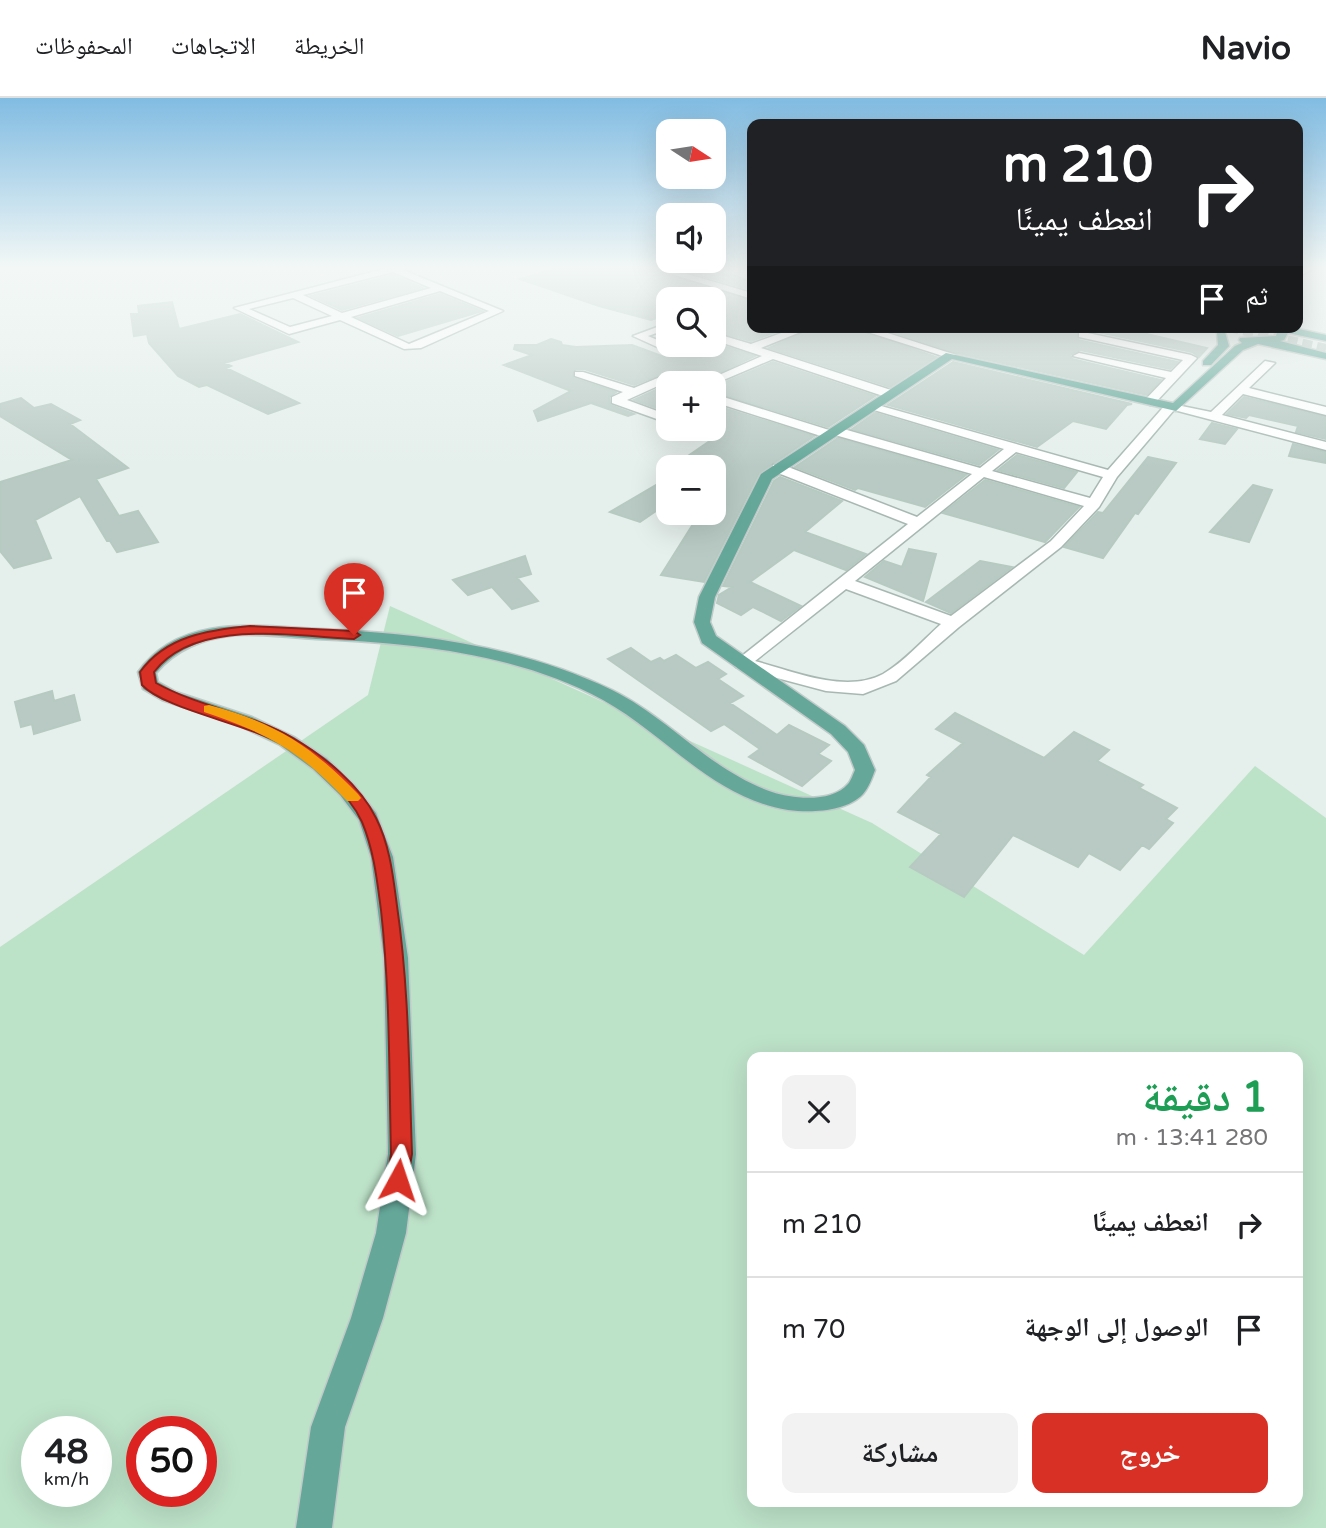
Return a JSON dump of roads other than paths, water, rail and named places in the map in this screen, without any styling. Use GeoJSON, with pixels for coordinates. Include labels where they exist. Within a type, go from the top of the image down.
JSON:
{"type":"FeatureCollection","features":[{"type":"Feature","properties":{"kind":"main road"},"geometry":{"type":"LineString","coordinates":[[1165,404],[1221,349],[1224,343],[1218,334]]}},
{"type":"Feature","properties":{"kind":"main road"},"geometry":{"type":"LineString","coordinates":[[1228,334],[1326,356]]}},
{"type":"Feature","properties":{"kind":"main road"},"geometry":{"type":"LineString","coordinates":[[314,1528],[328,1427],[367,1318],[391,1233],[401,1154],[396,958],[382,857],[369,818],[347,790],[320,764],[287,741],[245,721],[169,696],[149,685],[147,672],[158,657],[187,642],[214,633],[250,630],[354,635],[433,644],[506,658],[611,697],[733,783],[765,797],[796,804],[833,801],[857,788],[865,769],[857,750],[838,730],[708,639],[702,622],[707,597],[766,477],[950,355],[1165,404],[1239,348],[1280,338],[1282,334]]}},
{"type":"Feature","properties":{"kind":"main road"},"geometry":{"type":"LineString","coordinates":[[1306,334],[1326,338]]}},
{"type":"Feature","properties":{"kind":"street"},"geometry":{"type":"LineString","coordinates":[[379,334],[408,347],[445,334]]}},
{"type":"Feature","properties":{"kind":"street"},"geometry":{"type":"LineString","coordinates":[[645,334],[638,336],[656,343]]}},
{"type":"Feature","properties":{"kind":"street"},"geometry":{"type":"LineString","coordinates":[[751,348],[790,334]]}},
{"type":"Feature","properties":{"kind":"street"},"geometry":{"type":"LineString","coordinates":[[879,334],[950,355]]}},
{"type":"Feature","properties":{"kind":"street"},"geometry":{"type":"LineString","coordinates":[[742,663],[826,685],[863,688],[890,677],[953,623],[1056,544],[1094,505],[1111,475],[1165,404],[1173,376],[1191,358],[1083,335]]}},
{"type":"Feature","properties":{"kind":"street"},"geometry":{"type":"LineString","coordinates":[[726,340],[890,394]]}},
{"type":"Feature","properties":{"kind":"street"},"geometry":{"type":"LineString","coordinates":[[726,375],[773,355]]}},
{"type":"Feature","properties":{"kind":"street"},"geometry":{"type":"LineString","coordinates":[[1079,356],[1173,376]]}},
{"type":"Feature","properties":{"kind":"street"},"geometry":{"type":"LineString","coordinates":[[1213,417],[1269,363]]}},
{"type":"Feature","properties":{"kind":"street"},"geometry":{"type":"LineString","coordinates":[[579,374],[634,392]]}},
{"type":"Feature","properties":{"kind":"street"},"geometry":{"type":"LineString","coordinates":[[656,383],[615,400],[656,415]]}},
{"type":"Feature","properties":{"kind":"street"},"geometry":{"type":"LineString","coordinates":[[1241,390],[1323,407]]}},
{"type":"Feature","properties":{"kind":"street"},"geometry":{"type":"LineString","coordinates":[[726,401],[984,471],[1094,505]]}},
{"type":"Feature","properties":{"kind":"street"},"geometry":{"type":"LineString","coordinates":[[1165,404],[1326,446]]}},
{"type":"Feature","properties":{"kind":"street"},"geometry":{"type":"LineString","coordinates":[[870,407],[1111,475]]}},
{"type":"Feature","properties":{"kind":"street"},"geometry":{"type":"LineString","coordinates":[[742,663],[1013,448]]}},
{"type":"Feature","properties":{"kind":"street"},"geometry":{"type":"LineString","coordinates":[[778,468],[920,523]]}},
{"type":"Feature","properties":{"kind":"street"},"geometry":{"type":"LineString","coordinates":[[843,582],[953,623]]}},
{"type":"Feature","properties":{"kind":"tunnel"},"geometry":{"type":"LineString","coordinates":[[1259,334],[1326,349]]}}]}
